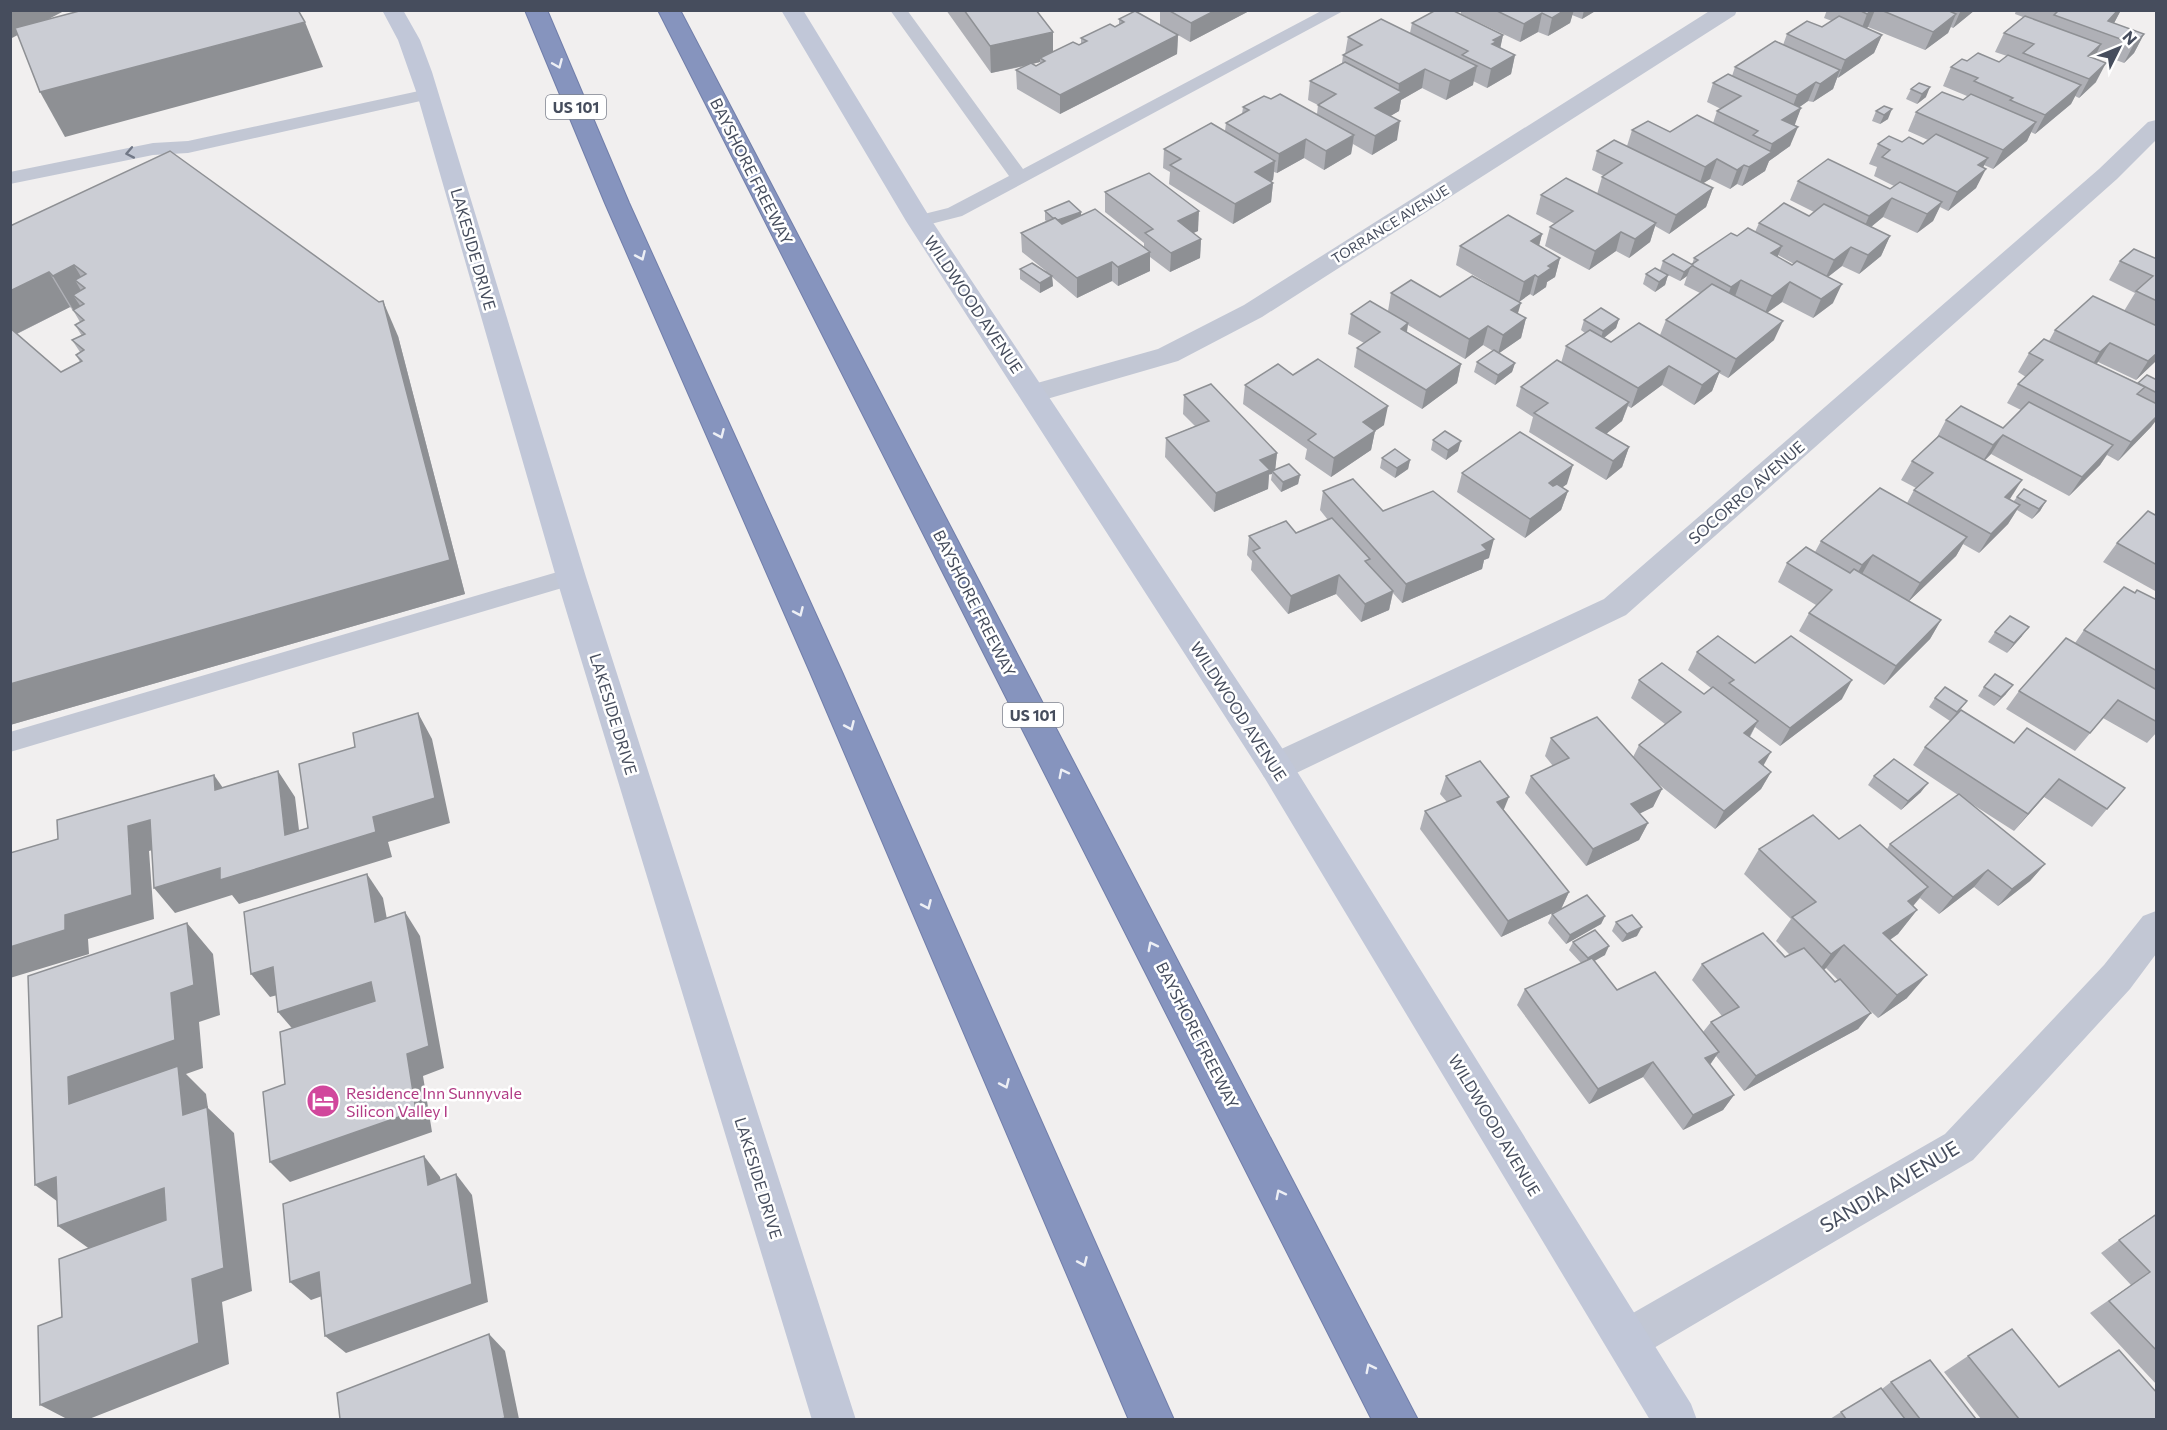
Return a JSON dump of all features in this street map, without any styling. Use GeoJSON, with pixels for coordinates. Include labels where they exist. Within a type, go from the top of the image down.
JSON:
{"type":"FeatureCollection","features":[{"type":"Feature","properties":{"kind":"highway","name":"US 101"},"geometry":{"type":"LineString","coordinates":[[536,10],[617,203],[821,662],[1152,1419]]}},
{"type":"Feature","properties":{"kind":"highway","name":"BAYSHORE FREEWAY"},"geometry":{"type":"LineString","coordinates":[[669,10],[1396,1419]]}},
{"type":"Feature","properties":{"kind":"street","name":"LAKESIDE DRIVE"},"geometry":{"type":"LineString","coordinates":[[392,10],[399,19],[418,62],[571,577],[834,1419]]}},
{"type":"Feature","properties":{"kind":"street","name":"WILDWOOD AVENUE"},"geometry":{"type":"LineString","coordinates":[[792,10],[919,221],[1276,767],[1675,1419]]}},
{"type":"Feature","properties":{"kind":"street","name":"TORRANCE AVENUE"},"geometry":{"type":"LineString","coordinates":[[1033,394],[1168,355],[1253,311],[1727,10]]}},
{"type":"Feature","properties":{"kind":"street","name":"SOCORRO AVENUE"},"geometry":{"type":"LineString","coordinates":[[1276,767],[1615,607],[2108,174],[2157,127]]}},
{"type":"Feature","properties":{"kind":"street","name":"SANDIA AVENUE"},"geometry":{"type":"LineString","coordinates":[[1627,1340],[1959,1147],[2117,977],[2157,927]]}},
{"type":"Feature","properties":{"kind":"lane"},"geometry":{"type":"LineString","coordinates":[[898,10],[1020,178]]}},
{"type":"Feature","properties":{"kind":"lane"},"geometry":{"type":"LineString","coordinates":[[919,221],[955,212],[1337,10]]}},
{"type":"Feature","properties":{"kind":"lane"},"geometry":{"type":"LineString","coordinates":[[10,178],[153,149],[188,147],[428,94]]}},
{"type":"Feature","properties":{"kind":"lane"},"geometry":{"type":"LineString","coordinates":[[149,170],[188,147]]}},
{"type":"Feature","properties":{"kind":"lane"},"geometry":{"type":"LineString","coordinates":[[10,742],[571,577]]}},
{"type":"Feature","properties":{"kind":"building"},"geometry":{"type":"Polygon","coordinates":[[[83,10],[298,10],[305,22],[40,92],[15,28],[83,10]]]}},
{"type":"Feature","properties":{"kind":"building"},"geometry":{"type":"Polygon","coordinates":[[[964,10],[1036,10],[1053,32],[990,46],[964,10]]]}},
{"type":"Feature","properties":{"kind":"building"},"geometry":{"type":"Polygon","coordinates":[[[1168,10],[1216,10],[1191,23],[1168,10]]]}},
{"type":"Feature","properties":{"kind":"building"},"geometry":{"type":"Polygon","coordinates":[[[1436,10],[1452,10],[1503,35],[1493,40],[1496,42],[1492,44],[1515,55],[1491,69],[1462,55],[1468,51],[1412,23],[1436,10]]]}},
{"type":"Feature","properties":{"kind":"building"},"geometry":{"type":"Polygon","coordinates":[[[1495,10],[1565,10],[1552,18],[1542,13],[1524,24],[1495,10]]]}},
{"type":"Feature","properties":{"kind":"building"},"geometry":{"type":"Polygon","coordinates":[[[1859,10],[1872,10],[1867,14],[1859,10]]]}},
{"type":"Feature","properties":{"kind":"building"},"geometry":{"type":"Polygon","coordinates":[[[1881,10],[1947,10],[1956,14],[1933,32],[1881,10]]]}},
{"type":"Feature","properties":{"kind":"building"},"geometry":{"type":"Polygon","coordinates":[[[2059,10],[2118,10],[2108,21],[2144,34],[2134,44],[2054,15],[2059,10]]]}},
{"type":"Feature","properties":{"kind":"building"},"geometry":{"type":"Polygon","coordinates":[[[1135,11],[1178,35],[1060,95],[1016,70],[1031,63],[1036,66],[1045,61],[1040,58],[1073,42],[1079,45],[1087,41],[1081,38],[1110,24],[1115,27],[1124,22],[1119,19],[1135,11]]]}},
{"type":"Feature","properties":{"kind":"building"},"geometry":{"type":"Polygon","coordinates":[[[1839,16],[1882,35],[1845,60],[1787,34],[1807,21],[1822,27],[1839,16]]]}},
{"type":"Feature","properties":{"kind":"building"},"geometry":{"type":"Polygon","coordinates":[[[2025,16],[2101,44],[2088,56],[2106,63],[2089,79],[2023,53],[2034,44],[2004,33],[2025,16]]]}},
{"type":"Feature","properties":{"kind":"building"},"geometry":{"type":"Polygon","coordinates":[[[1381,19],[1477,66],[1450,81],[1425,69],[1399,84],[1343,55],[1362,45],[1348,37],[1381,19]]]}},
{"type":"Feature","properties":{"kind":"building"},"geometry":{"type":"Polygon","coordinates":[[[1775,41],[1840,70],[1820,84],[1816,82],[1797,95],[1735,67],[1775,41]]]}},
{"type":"Feature","properties":{"kind":"building"},"geometry":{"type":"Polygon","coordinates":[[[1978,53],[1999,62],[2008,55],[2081,85],[2045,115],[2010,100],[2013,98],[1974,81],[1978,78],[1951,67],[1962,59],[1967,61],[1978,53]]]}},
{"type":"Feature","properties":{"kind":"building"},"geometry":{"type":"Polygon","coordinates":[[[1345,62],[1402,92],[1375,108],[1400,121],[1375,136],[1318,105],[1336,94],[1310,81],[1345,62]]]}},
{"type":"Feature","properties":{"kind":"building"},"geometry":{"type":"Polygon","coordinates":[[[1728,74],[1801,108],[1782,120],[1798,127],[1772,144],[1753,135],[1758,131],[1717,111],[1741,96],[1713,83],[1728,74]]]}},
{"type":"Feature","properties":{"kind":"building"},"geometry":{"type":"Polygon","coordinates":[[[1919,83],[1930,87],[1922,94],[1911,89],[1919,83]]]}},
{"type":"Feature","properties":{"kind":"building"},"geometry":{"type":"Polygon","coordinates":[[[1942,92],[1963,100],[1971,94],[2036,122],[2003,150],[1916,112],[1942,92]]]}},
{"type":"Feature","properties":{"kind":"building"},"geometry":{"type":"Polygon","coordinates":[[[1280,94],[1354,135],[1326,151],[1306,139],[1279,154],[1226,123],[1249,110],[1243,107],[1264,96],[1271,99],[1280,94]]]}},
{"type":"Feature","properties":{"kind":"building"},"geometry":{"type":"Polygon","coordinates":[[[1884,106],[1892,109],[1884,115],[1876,111],[1884,106]]]}},
{"type":"Feature","properties":{"kind":"building"},"geometry":{"type":"Polygon","coordinates":[[[1697,115],[1772,152],[1749,167],[1744,165],[1737,170],[1717,159],[1705,167],[1632,130],[1648,121],[1670,132],[1697,115]]]}},
{"type":"Feature","properties":{"kind":"building"},"geometry":{"type":"Polygon","coordinates":[[[1211,123],[1275,161],[1255,172],[1273,183],[1235,204],[1170,165],[1181,159],[1164,149],[1211,123]]]}},
{"type":"Feature","properties":{"kind":"building"},"geometry":{"type":"Polygon","coordinates":[[[1936,134],[1988,158],[1978,165],[1986,169],[1957,192],[1882,157],[1890,150],[1878,144],[1889,136],[1902,142],[1909,137],[1923,144],[1936,134]]]}},
{"type":"Feature","properties":{"kind":"building"},"geometry":{"type":"Polygon","coordinates":[[[1614,140],[1713,188],[1676,215],[1602,177],[1622,163],[1597,151],[1614,140]]]}},
{"type":"Feature","properties":{"kind":"building"},"geometry":{"type":"Polygon","coordinates":[[[170,151],[379,302],[383,301],[450,560],[10,684],[10,328],[61,372],[82,361],[76,355],[84,350],[72,340],[85,334],[75,325],[84,320],[73,310],[84,304],[73,295],[85,288],[75,280],[86,274],[74,265],[53,276],[49,272],[10,291],[10,226],[170,151]]]}},
{"type":"Feature","properties":{"kind":"building"},"geometry":{"type":"Polygon","coordinates":[[[1828,159],[1890,189],[1900,182],[1942,202],[1927,214],[1892,198],[1869,216],[1798,181],[1828,159]]]}},
{"type":"Feature","properties":{"kind":"building"},"geometry":{"type":"Polygon","coordinates":[[[1149,173],[1199,211],[1178,221],[1201,239],[1171,253],[1145,233],[1153,229],[1105,192],[1149,173]]]}},
{"type":"Feature","properties":{"kind":"building"},"geometry":{"type":"Polygon","coordinates":[[[1566,178],[1656,223],[1635,239],[1621,232],[1595,251],[1550,227],[1573,211],[1541,195],[1566,178]]]}},
{"type":"Feature","properties":{"kind":"building"},"geometry":{"type":"Polygon","coordinates":[[[1069,201],[1081,212],[1058,220],[1045,211],[1069,201]]]}},
{"type":"Feature","properties":{"kind":"building"},"geometry":{"type":"Polygon","coordinates":[[[1784,203],[1809,216],[1824,204],[1890,236],[1868,255],[1851,247],[1834,260],[1759,223],[1784,203]]]}},
{"type":"Feature","properties":{"kind":"building"},"geometry":{"type":"Polygon","coordinates":[[[1095,209],[1150,252],[1118,267],[1112,262],[1077,278],[1021,233],[1055,218],[1062,224],[1095,209]]]}},
{"type":"Feature","properties":{"kind":"building"},"geometry":{"type":"Polygon","coordinates":[[[1508,215],[1542,234],[1531,241],[1560,258],[1538,277],[1535,275],[1524,282],[1460,246],[1508,215]]]}},
{"type":"Feature","properties":{"kind":"building"},"geometry":{"type":"Polygon","coordinates":[[[1748,228],[1782,246],[1771,253],[1792,265],[1797,261],[1842,284],[1821,299],[1790,282],[1772,296],[1741,280],[1731,287],[1691,265],[1698,260],[1694,258],[1731,233],[1737,236],[1748,228]]]}},
{"type":"Feature","properties":{"kind":"building"},"geometry":{"type":"Polygon","coordinates":[[[2134,249],[2157,259],[2157,301],[2136,291],[2153,276],[2120,261],[2134,249]]]}},
{"type":"Feature","properties":{"kind":"building"},"geometry":{"type":"Polygon","coordinates":[[[1673,254],[1693,265],[1684,272],[1663,261],[1673,254]]]}},
{"type":"Feature","properties":{"kind":"building"},"geometry":{"type":"Polygon","coordinates":[[[1032,263],[1052,276],[1040,283],[1020,269],[1032,263]]]}},
{"type":"Feature","properties":{"kind":"building"},"geometry":{"type":"Polygon","coordinates":[[[1655,268],[1668,275],[1659,282],[1646,274],[1655,268]]]}},
{"type":"Feature","properties":{"kind":"building"},"geometry":{"type":"Polygon","coordinates":[[[1472,276],[1521,303],[1511,310],[1526,318],[1503,335],[1488,326],[1469,339],[1391,293],[1411,280],[1440,297],[1472,276]]]}},
{"type":"Feature","properties":{"kind":"building"},"geometry":{"type":"Polygon","coordinates":[[[1712,284],[1783,321],[1736,359],[1666,320],[1712,284]]]}},
{"type":"Feature","properties":{"kind":"building"},"geometry":{"type":"Polygon","coordinates":[[[2093,296],[2157,326],[2157,353],[2148,361],[2110,343],[2100,352],[2055,330],[2093,296]]]}},
{"type":"Feature","properties":{"kind":"building"},"geometry":{"type":"Polygon","coordinates":[[[1370,301],[1408,323],[1401,329],[1461,364],[1426,390],[1357,348],[1380,332],[1351,314],[1370,301]]]}},
{"type":"Feature","properties":{"kind":"building"},"geometry":{"type":"Polygon","coordinates":[[[1601,308],[1619,319],[1603,331],[1584,320],[1601,308]]]}},
{"type":"Feature","properties":{"kind":"building"},"geometry":{"type":"Polygon","coordinates":[[[1639,323],[1720,371],[1702,385],[1669,366],[1638,388],[1566,346],[1590,330],[1611,342],[1639,323]]]}},
{"type":"Feature","properties":{"kind":"building"},"geometry":{"type":"Polygon","coordinates":[[[2044,339],[2145,387],[2137,394],[2157,404],[2157,416],[2131,442],[2018,384],[2043,360],[2029,353],[2044,339]]]}},
{"type":"Feature","properties":{"kind":"building"},"geometry":{"type":"Polygon","coordinates":[[[1494,350],[1515,363],[1498,375],[1477,362],[1494,350]]]}},
{"type":"Feature","properties":{"kind":"building"},"geometry":{"type":"Polygon","coordinates":[[[1318,359],[1388,406],[1363,422],[1375,431],[1334,458],[1308,440],[1316,434],[1245,385],[1278,364],[1293,375],[1318,359]]]}},
{"type":"Feature","properties":{"kind":"building"},"geometry":{"type":"Polygon","coordinates":[[[1557,360],[1629,402],[1596,428],[1629,447],[1613,461],[1534,413],[1548,403],[1521,387],[1557,360]]]}},
{"type":"Feature","properties":{"kind":"building"},"geometry":{"type":"Polygon","coordinates":[[[2147,375],[2157,380],[2157,393],[2138,383],[2147,375]]]}},
{"type":"Feature","properties":{"kind":"building"},"geometry":{"type":"Polygon","coordinates":[[[1211,384],[1277,453],[1260,460],[1270,470],[1216,493],[1166,438],[1209,421],[1184,395],[1211,384]]]}},
{"type":"Feature","properties":{"kind":"building"},"geometry":{"type":"Polygon","coordinates":[[[2029,402],[2113,445],[2082,477],[2003,435],[1993,445],[1946,420],[1961,406],[2003,428],[2029,402]]]}},
{"type":"Feature","properties":{"kind":"building"},"geometry":{"type":"Polygon","coordinates":[[[1445,431],[1461,441],[1448,450],[1433,440],[1445,431]]]}},
{"type":"Feature","properties":{"kind":"building"},"geometry":{"type":"Polygon","coordinates":[[[1520,432],[1573,465],[1549,483],[1553,486],[1557,484],[1568,491],[1530,519],[1462,473],[1520,432]]]}},
{"type":"Feature","properties":{"kind":"building"},"geometry":{"type":"Polygon","coordinates":[[[1939,436],[2022,480],[2005,497],[2020,505],[1991,534],[1914,490],[1933,473],[1912,461],[1939,436]]]}},
{"type":"Feature","properties":{"kind":"building"},"geometry":{"type":"Polygon","coordinates":[[[1395,449],[1410,460],[1397,468],[1382,458],[1395,449]]]}},
{"type":"Feature","properties":{"kind":"building"},"geometry":{"type":"Polygon","coordinates":[[[1289,464],[1300,475],[1283,482],[1272,471],[1289,464]]]}},
{"type":"Feature","properties":{"kind":"building"},"geometry":{"type":"Polygon","coordinates":[[[1353,479],[1383,511],[1433,491],[1494,539],[1482,545],[1487,550],[1406,584],[1323,491],[1353,479]]]}},
{"type":"Feature","properties":{"kind":"building"},"geometry":{"type":"Polygon","coordinates":[[[1880,488],[1967,537],[1920,583],[1873,555],[1862,565],[1821,541],[1880,488]]]}},
{"type":"Feature","properties":{"kind":"building"},"geometry":{"type":"Polygon","coordinates":[[[2024,489],[2046,501],[2039,509],[2017,497],[2024,489]]]}},
{"type":"Feature","properties":{"kind":"building"},"geometry":{"type":"Polygon","coordinates":[[[2148,511],[2157,516],[2157,565],[2117,543],[2148,511]]]}},
{"type":"Feature","properties":{"kind":"building"},"geometry":{"type":"Polygon","coordinates":[[[1332,518],[1370,559],[1365,561],[1393,591],[1365,604],[1339,575],[1291,596],[1253,551],[1260,548],[1249,536],[1286,521],[1296,533],[1332,518]]]}},
{"type":"Feature","properties":{"kind":"building"},"geometry":{"type":"Polygon","coordinates":[[[1806,547],[1850,573],[1854,569],[1941,620],[1896,666],[1809,613],[1832,590],[1787,563],[1806,547]]]}},
{"type":"Feature","properties":{"kind":"building"},"geometry":{"type":"Polygon","coordinates":[[[2124,587],[2135,593],[2137,590],[2157,600],[2157,671],[2084,630],[2124,587]]]}},
{"type":"Feature","properties":{"kind":"building"},"geometry":{"type":"Polygon","coordinates":[[[2010,616],[2029,627],[2014,643],[1995,632],[2010,616]]]}},
{"type":"Feature","properties":{"kind":"building"},"geometry":{"type":"Polygon","coordinates":[[[1718,636],[1755,663],[1791,636],[1852,680],[1790,728],[1729,683],[1734,680],[1697,652],[1718,636]]]}},
{"type":"Feature","properties":{"kind":"building"},"geometry":{"type":"Polygon","coordinates":[[[2066,638],[2157,690],[2157,722],[2118,700],[2090,733],[2019,691],[2066,638]]]}},
{"type":"Feature","properties":{"kind":"building"},"geometry":{"type":"Polygon","coordinates":[[[1662,663],[1704,694],[1713,687],[1758,721],[1744,733],[1771,752],[1759,762],[1771,772],[1724,811],[1639,745],[1681,712],[1639,680],[1662,663]]]}},
{"type":"Feature","properties":{"kind":"building"},"geometry":{"type":"Polygon","coordinates":[[[1995,674],[2013,685],[2001,697],[1984,687],[1995,674]]]}},
{"type":"Feature","properties":{"kind":"building"},"geometry":{"type":"Polygon","coordinates":[[[1945,687],[1967,701],[1957,712],[1935,698],[1945,687]]]}},
{"type":"Feature","properties":{"kind":"building"},"geometry":{"type":"Polygon","coordinates":[[[1961,710],[2014,743],[2027,728],[2125,788],[2107,809],[2059,779],[2028,814],[1925,747],[1961,710]]]}},
{"type":"Feature","properties":{"kind":"building"},"geometry":{"type":"Polygon","coordinates":[[[418,713],[435,798],[373,817],[376,832],[220,880],[220,868],[154,888],[150,820],[128,826],[132,895],[65,915],[65,930],[10,947],[10,853],[58,839],[57,820],[214,775],[215,790],[278,771],[285,835],[308,828],[299,764],[355,747],[353,733],[418,713]]]}},
{"type":"Feature","properties":{"kind":"building"},"geometry":{"type":"Polygon","coordinates":[[[1597,717],[1662,789],[1631,804],[1648,823],[1593,849],[1531,776],[1569,758],[1551,738],[1597,717]]]}},
{"type":"Feature","properties":{"kind":"building"},"geometry":{"type":"Polygon","coordinates":[[[1894,759],[1928,783],[1908,801],[1874,776],[1894,759]]]}},
{"type":"Feature","properties":{"kind":"building"},"geometry":{"type":"Polygon","coordinates":[[[1480,761],[1509,797],[1497,802],[1569,892],[1508,921],[1425,811],[1461,796],[1446,776],[1480,761]]]}},
{"type":"Feature","properties":{"kind":"building"},"geometry":{"type":"Polygon","coordinates":[[[1959,794],[2045,864],[2012,889],[1988,870],[1953,897],[1890,844],[1959,794]]]}},
{"type":"Feature","properties":{"kind":"building"},"geometry":{"type":"Polygon","coordinates":[[[1813,815],[1839,839],[1860,825],[1928,887],[1908,901],[1917,910],[1883,933],[1927,975],[1897,995],[1844,945],[1831,954],[1792,917],[1816,902],[1759,849],[1813,815]]]}},
{"type":"Feature","properties":{"kind":"building"},"geometry":{"type":"Polygon","coordinates":[[[367,874],[375,922],[405,912],[429,1046],[407,1054],[416,1111],[270,1162],[263,1092],[285,1084],[280,1032],[375,1001],[371,982],[278,1012],[273,967],[251,974],[244,912],[367,874]]]}},
{"type":"Feature","properties":{"kind":"building"},"geometry":{"type":"Polygon","coordinates":[[[1587,895],[1605,916],[1570,935],[1552,914],[1587,895]]]}},
{"type":"Feature","properties":{"kind":"building"},"geometry":{"type":"Polygon","coordinates":[[[1632,915],[1642,927],[1627,934],[1616,922],[1632,915]]]}},
{"type":"Feature","properties":{"kind":"building"},"geometry":{"type":"Polygon","coordinates":[[[187,923],[194,985],[171,993],[175,1040],[68,1077],[69,1104],[178,1066],[183,1115],[207,1107],[224,1268],[192,1279],[199,1343],[40,1405],[38,1326],[62,1317],[59,1259],[166,1220],[164,1188],[58,1226],[56,1177],[35,1185],[28,976],[187,923]]]}},
{"type":"Feature","properties":{"kind":"building"},"geometry":{"type":"Polygon","coordinates":[[[1595,930],[1609,946],[1588,958],[1573,942],[1595,930]]]}},
{"type":"Feature","properties":{"kind":"building"},"geometry":{"type":"Polygon","coordinates":[[[1763,933],[1785,957],[1804,948],[1835,982],[1840,979],[1871,1013],[1756,1076],[1711,1022],[1739,1007],[1702,964],[1763,933]]]}},
{"type":"Feature","properties":{"kind":"building"},"geometry":{"type":"Polygon","coordinates":[[[1592,958],[1617,990],[1655,972],[1719,1052],[1705,1058],[1734,1095],[1693,1115],[1653,1062],[1598,1089],[1525,989],[1592,958]]]}},
{"type":"Feature","properties":{"kind":"building"},"geometry":{"type":"Polygon","coordinates":[[[424,1156],[428,1185],[456,1174],[472,1284],[325,1336],[319,1272],[290,1282],[283,1204],[424,1156]]]}},
{"type":"Feature","properties":{"kind":"building"},"geometry":{"type":"Polygon","coordinates":[[[2157,1214],[2157,1351],[2109,1301],[2150,1272],[2119,1240],[2157,1214]]]}},
{"type":"Feature","properties":{"kind":"building"},"geometry":{"type":"Polygon","coordinates":[[[2012,1329],[2059,1387],[2119,1350],[2157,1393],[2157,1419],[2019,1419],[1968,1356],[2012,1329]]]}},
{"type":"Feature","properties":{"kind":"building"},"geometry":{"type":"Polygon","coordinates":[[[489,1334],[505,1418],[340,1419],[337,1393],[489,1334]]]}},
{"type":"Feature","properties":{"kind":"building"},"geometry":{"type":"Polygon","coordinates":[[[1930,1360],[1976,1419],[1920,1419],[1891,1382],[1930,1360]]]}},
{"type":"Feature","properties":{"kind":"building"},"geometry":{"type":"Polygon","coordinates":[[[1881,1388],[1905,1419],[1846,1419],[1841,1412],[1881,1388]]]}},
{"type":"Feature","properties":{"kind":"place","name":"Residence Inn Sunnyvale Silicon Valley I"},"geometry":{"type":"Point","coordinates":[323,1101]}}]}
